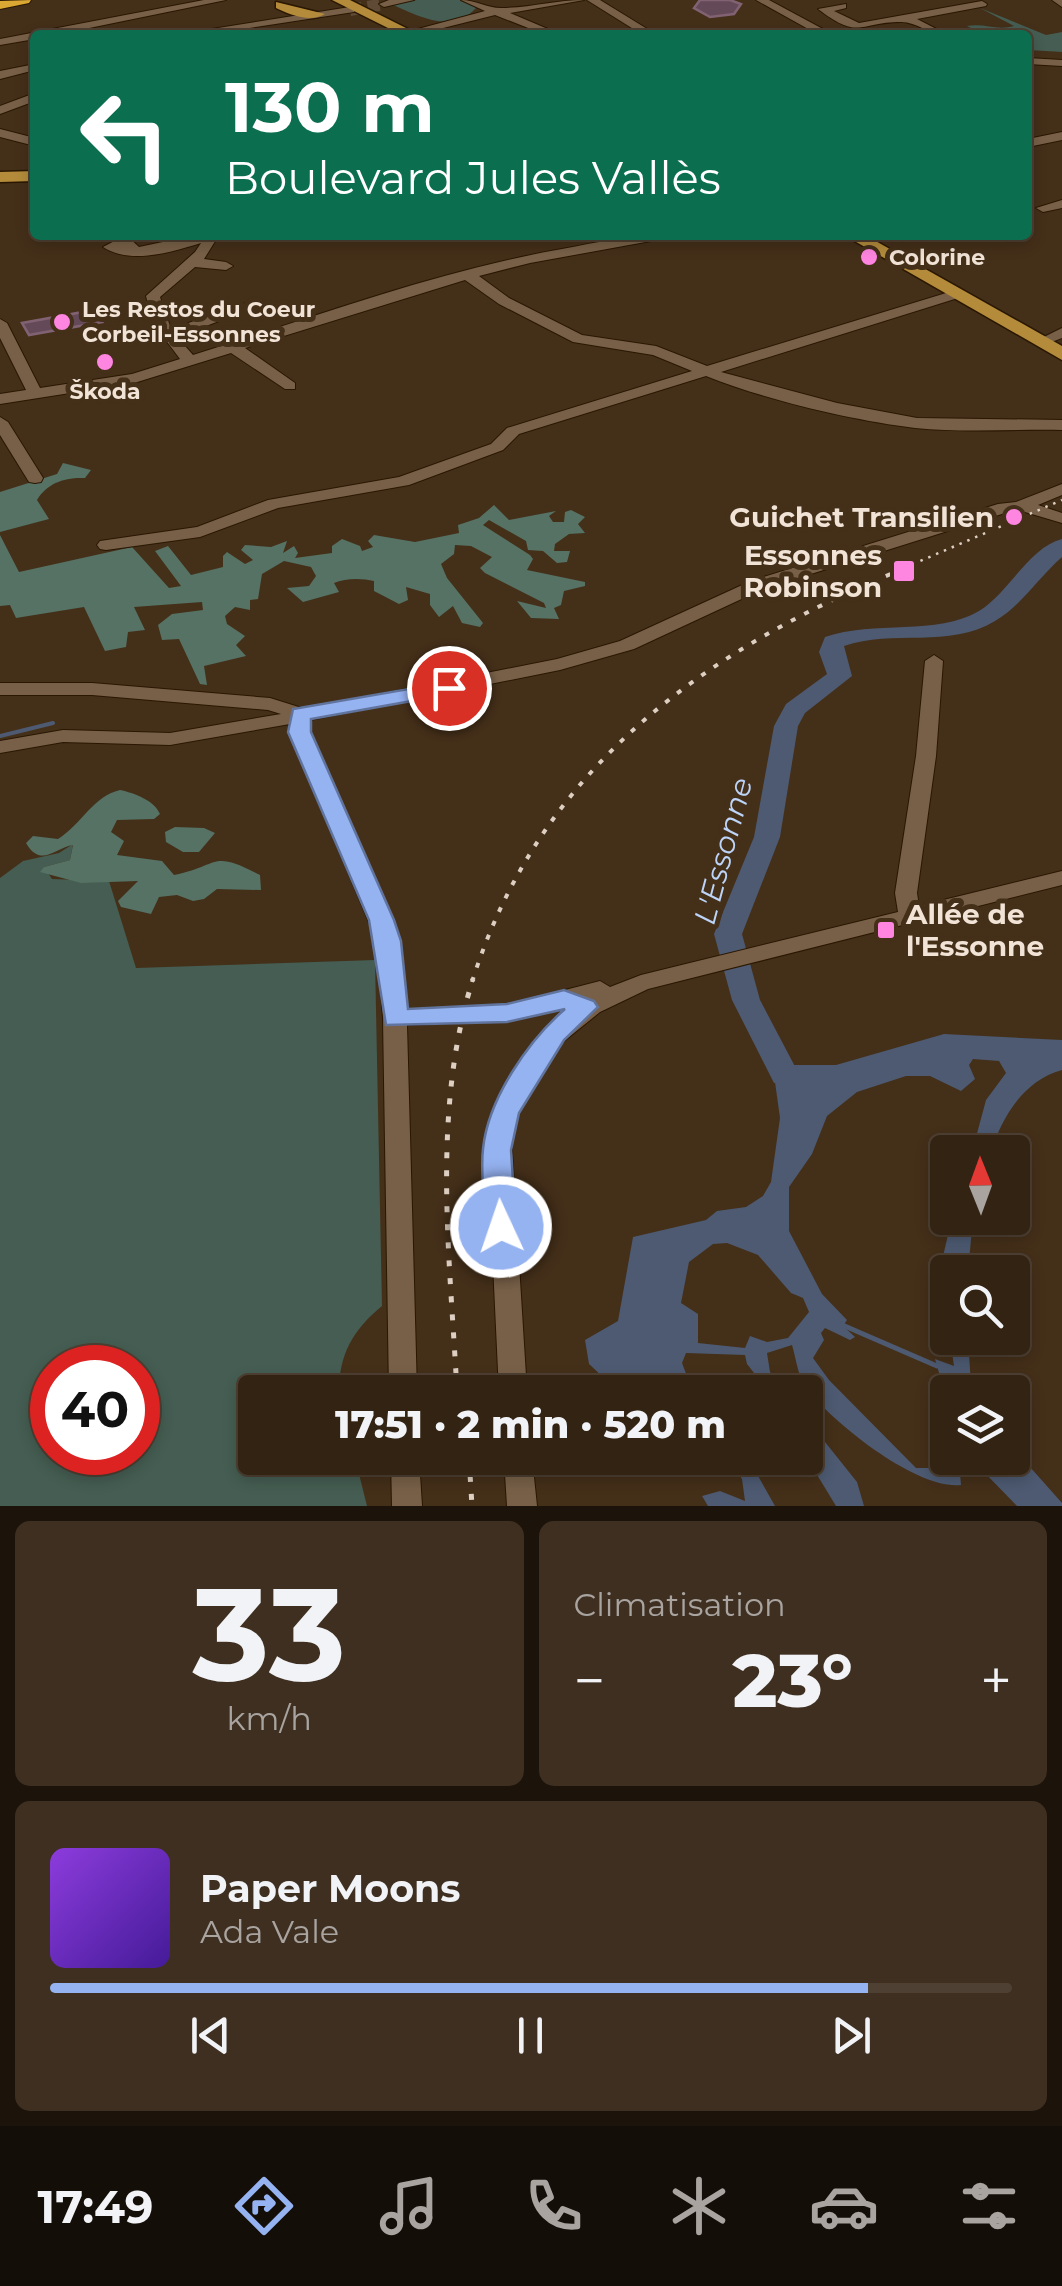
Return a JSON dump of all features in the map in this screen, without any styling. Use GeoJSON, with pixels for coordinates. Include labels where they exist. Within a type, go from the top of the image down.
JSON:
{"type":"FeatureCollection","features":[{"type":"Feature","properties":{"kind":"highway"},"geometry":{"type":"LineString","coordinates":[[1,2],[24,0]]}},
{"type":"Feature","properties":{"kind":"main road"},"geometry":{"type":"LineString","coordinates":[[364,0],[398,15],[412,30]]}},
{"type":"Feature","properties":{"kind":"main road"},"geometry":{"type":"LineString","coordinates":[[344,5],[406,30]]}},
{"type":"Feature","properties":{"kind":"main road"},"geometry":{"type":"LineString","coordinates":[[285,11],[318,14]]}},
{"type":"Feature","properties":{"kind":"main road"},"geometry":{"type":"LineString","coordinates":[[0,175],[30,174]]}},
{"type":"Feature","properties":{"kind":"main road"},"geometry":{"type":"LineString","coordinates":[[862,240],[1062,354]]}},
{"type":"Feature","properties":{"kind":"street"},"geometry":{"type":"LineString","coordinates":[[53,30],[98,20],[174,12],[204,1],[221,0]]}},
{"type":"Feature","properties":{"kind":"street"},"geometry":{"type":"LineString","coordinates":[[384,4],[409,0]]}},
{"type":"Feature","properties":{"kind":"street"},"geometry":{"type":"LineString","coordinates":[[466,0],[543,30]]}},
{"type":"Feature","properties":{"kind":"street"},"geometry":{"type":"LineString","coordinates":[[430,30],[495,12],[579,0]]}},
{"type":"Feature","properties":{"kind":"street"},"geometry":{"type":"LineString","coordinates":[[592,0],[639,30]]}},
{"type":"Feature","properties":{"kind":"street"},"geometry":{"type":"LineString","coordinates":[[761,0],[818,30]]}},
{"type":"Feature","properties":{"kind":"street"},"geometry":{"type":"LineString","coordinates":[[880,22],[836,3],[822,9],[858,28],[979,2]]}},
{"type":"Feature","properties":{"kind":"street"},"geometry":{"type":"LineString","coordinates":[[318,14],[344,5]]}},
{"type":"Feature","properties":{"kind":"street"},"geometry":{"type":"LineString","coordinates":[[202,30],[285,11]]}},
{"type":"Feature","properties":{"kind":"street"},"geometry":{"type":"LineString","coordinates":[[906,18],[931,30]]}},
{"type":"Feature","properties":{"kind":"street"},"geometry":{"type":"LineString","coordinates":[[4,41],[30,35]]}},
{"type":"Feature","properties":{"kind":"street"},"geometry":{"type":"LineString","coordinates":[[4,41],[30,52]]}},
{"type":"Feature","properties":{"kind":"street"},"geometry":{"type":"LineString","coordinates":[[1032,61],[1062,62]]}},
{"type":"Feature","properties":{"kind":"street"},"geometry":{"type":"LineString","coordinates":[[0,74],[30,67]]}},
{"type":"Feature","properties":{"kind":"street"},"geometry":{"type":"LineString","coordinates":[[0,93],[20,102]]}},
{"type":"Feature","properties":{"kind":"street"},"geometry":{"type":"LineString","coordinates":[[0,110],[30,99]]}},
{"type":"Feature","properties":{"kind":"street"},"geometry":{"type":"LineString","coordinates":[[1,134],[30,141]]}},
{"type":"Feature","properties":{"kind":"street"},"geometry":{"type":"LineString","coordinates":[[1032,143],[1059,140]]}},
{"type":"Feature","properties":{"kind":"street"},"geometry":{"type":"LineString","coordinates":[[1043,208],[1062,204]]}},
{"type":"Feature","properties":{"kind":"street"},"geometry":{"type":"LineString","coordinates":[[133,248],[164,248],[192,240]]}},
{"type":"Feature","properties":{"kind":"street"},"geometry":{"type":"LineString","coordinates":[[191,361],[168,335],[153,305],[154,296],[192,262],[207,240]]}},
{"type":"Feature","properties":{"kind":"street"},"geometry":{"type":"LineString","coordinates":[[0,399],[34,391],[59,393],[114,383],[468,275],[638,240]]}},
{"type":"Feature","properties":{"kind":"street"},"geometry":{"type":"LineString","coordinates":[[192,262],[226,266]]}},
{"type":"Feature","properties":{"kind":"street"},"geometry":{"type":"LineString","coordinates":[[468,275],[504,301],[578,339],[656,351],[710,373],[888,420],[1062,424]]}},
{"type":"Feature","properties":{"kind":"street"},"geometry":{"type":"LineString","coordinates":[[106,546],[200,532],[274,504],[403,481],[497,447],[513,431],[956,294]]}},
{"type":"Feature","properties":{"kind":"street"},"geometry":{"type":"LineString","coordinates":[[168,335],[257,304]]}},
{"type":"Feature","properties":{"kind":"street"},"geometry":{"type":"LineString","coordinates":[[0,324],[34,391]]}},
{"type":"Feature","properties":{"kind":"street"},"geometry":{"type":"LineString","coordinates":[[1040,342],[1062,332]]}},
{"type":"Feature","properties":{"kind":"street"},"geometry":{"type":"LineString","coordinates":[[233,347],[290,386]]}},
{"type":"Feature","properties":{"kind":"street"},"geometry":{"type":"LineString","coordinates":[[0,422],[35,478]]}},
{"type":"Feature","properties":{"kind":"street"},"geometry":{"type":"LineString","coordinates":[[0,747],[62,736],[179,738],[427,693],[612,650],[756,585],[1020,506],[1062,488]]}},
{"type":"Feature","properties":{"kind":"street"},"geometry":{"type":"LineString","coordinates":[[1020,506],[1062,518]]}},
{"type":"Feature","properties":{"kind":"street"},"geometry":{"type":"LineString","coordinates":[[910,915],[906,893],[926,756],[934,661]]}},
{"type":"Feature","properties":{"kind":"street"},"geometry":{"type":"LineString","coordinates":[[0,689],[80,688],[270,704],[300,714]]}},
{"type":"Feature","properties":{"kind":"street"},"geometry":{"type":"LineString","coordinates":[[300,714],[300,732],[388,941],[395,1018],[403,1375]]}},
{"type":"Feature","properties":{"kind":"street"},"geometry":{"type":"LineString","coordinates":[[395,1018],[507,1013],[574,1003],[749,955],[1062,878]]}},
{"type":"Feature","properties":{"kind":"street"},"geometry":{"type":"LineString","coordinates":[[512,1375],[498,1136],[505,1112],[528,1070],[574,1003]]}},
{"type":"Feature","properties":{"kind":"street"},"geometry":{"type":"LineString","coordinates":[[405,1475],[406,1506]]}},
{"type":"Feature","properties":{"kind":"street"},"geometry":{"type":"LineString","coordinates":[[519,1475],[522,1506]]}},
{"type":"Feature","properties":{"kind":"green space"},"geometry":{"type":"Polygon","coordinates":[[[463,0],[476,8],[466,16],[446,22],[424,18],[391,4],[463,0]]]}},
{"type":"Feature","properties":{"kind":"green space"},"geometry":{"type":"Polygon","coordinates":[[[980,8],[1046,35],[1062,32],[1062,52],[1032,50],[1032,30],[974,30],[967,26],[1014,26],[980,8]]]}},
{"type":"Feature","properties":{"kind":"green space"},"geometry":{"type":"Polygon","coordinates":[[[63,463],[91,470],[85,478],[57,482],[41,494],[37,500],[49,519],[0,532],[0,492],[57,474],[63,463]]]}},
{"type":"Feature","properties":{"kind":"green space"},"geometry":{"type":"Polygon","coordinates":[[[494,505],[509,520],[556,511],[549,516],[553,522],[564,522],[565,512],[571,510],[585,517],[578,524],[585,533],[569,534],[555,544],[554,551],[570,551],[567,562],[557,563],[543,551],[528,550],[526,541],[489,520],[483,525],[530,555],[533,559],[527,570],[585,582],[585,586],[564,591],[561,605],[554,608],[559,619],[531,618],[517,601],[546,608],[544,603],[485,573],[480,568],[492,557],[471,546],[455,545],[454,554],[441,564],[447,578],[483,623],[480,627],[462,623],[453,606],[439,617],[430,605],[430,594],[406,587],[408,600],[399,604],[374,591],[374,581],[369,580],[338,581],[334,583],[339,592],[303,602],[287,588],[309,586],[316,576],[311,567],[284,561],[262,574],[258,599],[250,600],[250,610],[235,607],[225,616],[227,624],[245,636],[236,645],[246,656],[204,666],[207,685],[200,684],[179,639],[162,640],[158,625],[172,614],[203,610],[202,602],[134,607],[145,630],[128,632],[126,647],[105,651],[84,607],[16,618],[10,605],[0,606],[0,535],[19,572],[132,547],[169,588],[181,586],[155,551],[168,546],[191,575],[223,567],[227,552],[245,564],[253,560],[241,550],[245,545],[271,547],[287,541],[283,553],[294,546],[298,553],[295,558],[332,553],[332,546],[342,539],[360,546],[362,551],[373,547],[368,541],[374,535],[415,542],[459,533],[458,525],[479,518],[494,505]]]}},
{"type":"Feature","properties":{"kind":"green space"},"geometry":{"type":"Polygon","coordinates":[[[120,790],[148,801],[160,814],[154,819],[117,820],[111,832],[124,841],[117,855],[162,861],[174,875],[224,861],[260,875],[261,890],[217,889],[204,899],[193,901],[177,895],[159,897],[151,914],[121,907],[118,901],[138,881],[81,883],[40,872],[44,867],[70,860],[73,845],[43,856],[26,843],[33,836],[58,839],[102,798],[120,790]]]}},
{"type":"Feature","properties":{"kind":"green space"},"geometry":{"type":"Polygon","coordinates":[[[175,827],[204,828],[215,833],[199,852],[183,852],[166,842],[165,832],[175,827]]]}},
{"type":"Feature","properties":{"kind":"green space"},"geometry":{"type":"Polygon","coordinates":[[[73,844],[70,860],[44,867],[52,879],[109,881],[136,968],[375,960],[382,1306],[350,1344],[341,1375],[238,1375],[238,1475],[359,1475],[367,1506],[0,1506],[0,878],[23,861],[59,853],[73,844]]]}},
{"type":"Feature","properties":{"kind":"water"},"geometry":{"type":"Polygon","coordinates":[[[944,1034],[1062,1040],[1062,1070],[1026,1091],[998,1135],[977,1135],[986,1100],[1006,1073],[999,1061],[973,1059],[969,1065],[975,1079],[961,1091],[930,1076],[906,1076],[857,1092],[827,1116],[812,1154],[789,1187],[789,1231],[822,1294],[847,1320],[843,1326],[855,1337],[850,1340],[825,1328],[821,1333],[824,1340],[813,1358],[829,1380],[916,1468],[930,1468],[930,1475],[960,1475],[961,1485],[922,1477],[856,1436],[823,1407],[823,1375],[800,1375],[792,1345],[767,1353],[773,1375],[756,1375],[745,1355],[686,1353],[682,1363],[687,1375],[601,1375],[589,1364],[585,1340],[618,1321],[633,1237],[706,1220],[717,1211],[746,1207],[763,1196],[771,1182],[780,1118],[770,1046],[788,1065],[836,1065],[944,1034]],[[727,1243],[713,1244],[689,1262],[681,1303],[698,1314],[698,1343],[745,1348],[750,1336],[767,1342],[788,1338],[809,1312],[803,1298],[791,1293],[758,1255],[727,1243]]]}},
{"type":"Feature","properties":{"kind":"water"},"geometry":{"type":"Polygon","coordinates":[[[948,1235],[971,1235],[970,1255],[944,1252],[948,1235]]]}},
{"type":"Feature","properties":{"kind":"water"},"geometry":{"type":"Polygon","coordinates":[[[952,1355],[969,1355],[970,1375],[940,1375],[935,1359],[954,1366],[952,1355]]]}},
{"type":"Feature","properties":{"kind":"water"},"geometry":{"type":"Polygon","coordinates":[[[823,1440],[857,1482],[864,1506],[836,1506],[817,1475],[823,1475],[823,1440]]]}},
{"type":"Feature","properties":{"kind":"water"},"geometry":{"type":"Polygon","coordinates":[[[1030,1467],[1062,1503],[1062,1506],[1017,1506],[987,1475],[1030,1475],[1030,1467]]]}},
{"type":"Feature","properties":{"kind":"water"},"geometry":{"type":"Polygon","coordinates":[[[739,1475],[758,1475],[775,1506],[708,1506],[702,1496],[720,1491],[745,1501],[739,1475]]]}},
{"type":"Feature","properties":{"kind":"building"},"geometry":{"type":"Polygon","coordinates":[[[700,0],[741,4],[734,14],[710,17],[694,8],[700,0]]]}},
{"type":"Feature","properties":{"kind":"building","name":"Les Restos du Coeur Corbeil-Essonnes"},"geometry":{"type":"Polygon","coordinates":[[[94,310],[102,322],[29,335],[22,323],[94,310]]]}},
{"type":"Feature","properties":{"kind":"waterway","name":"L'Essonne"},"geometry":{"type":"LineString","coordinates":[[785,1076],[746,1000],[728,934],[767,837],[786,726],[795,709],[840,676],[831,652],[833,642],[867,633],[938,630],[973,623],[999,608],[1062,546]]}},
{"type":"Feature","properties":{"kind":"waterway"},"geometry":{"type":"LineString","coordinates":[[0,736],[53,723]]}},
{"type":"Feature","properties":{"kind":"waterway"},"geometry":{"type":"LineString","coordinates":[[840,1324],[937,1366]]}},
{"type":"Feature","properties":{"kind":"tunnel"},"geometry":{"type":"LineString","coordinates":[[350,10],[384,4]]}},
{"type":"Feature","properties":{"kind":"railway"},"geometry":{"type":"LineString","coordinates":[[897,571],[1062,500]]}},
{"type":"Feature","properties":{"kind":"railway"},"geometry":{"type":"LineString","coordinates":[[473,980],[502,906],[540,839],[585,779],[638,726],[697,679],[761,638],[830,601],[903,569]]}},
{"type":"Feature","properties":{"kind":"railway"},"geometry":{"type":"LineString","coordinates":[[456,1375],[448,1236],[448,1132],[460,1029],[473,980]]}},
{"type":"Feature","properties":{"kind":"railway"},"geometry":{"type":"LineString","coordinates":[[470,1475],[472,1506]]}},
{"type":"Feature","properties":{"kind":"place","name":"Colorine"},"geometry":{"type":"Point","coordinates":[869,257]}},
{"type":"Feature","properties":{"kind":"place","name":"Les Restos du Coeur Corbeil-Essonnes"},"geometry":{"type":"Point","coordinates":[62,322]}},
{"type":"Feature","properties":{"kind":"place","name":"Škoda"},"geometry":{"type":"Point","coordinates":[105,362]}},
{"type":"Feature","properties":{"kind":"place","name":"Guichet Transilien"},"geometry":{"type":"Point","coordinates":[1014,517]}},
{"type":"Feature","properties":{"kind":"place","name":"Essonnes Robinson"},"geometry":{"type":"Point","coordinates":[904,571]}},
{"type":"Feature","properties":{"kind":"place","name":"Allée de l'Essonne"},"geometry":{"type":"Point","coordinates":[886,930]}},
{"type":"Feature","properties":{"kind":"route"},"geometry":{"type":"LineString","coordinates":[[449,688],[300,714],[299,723],[382,920],[388,941],[395,1018],[507,1013],[564,999],[585,1007],[554,1033],[505,1112],[497,1150],[501,1227]]}}]}
